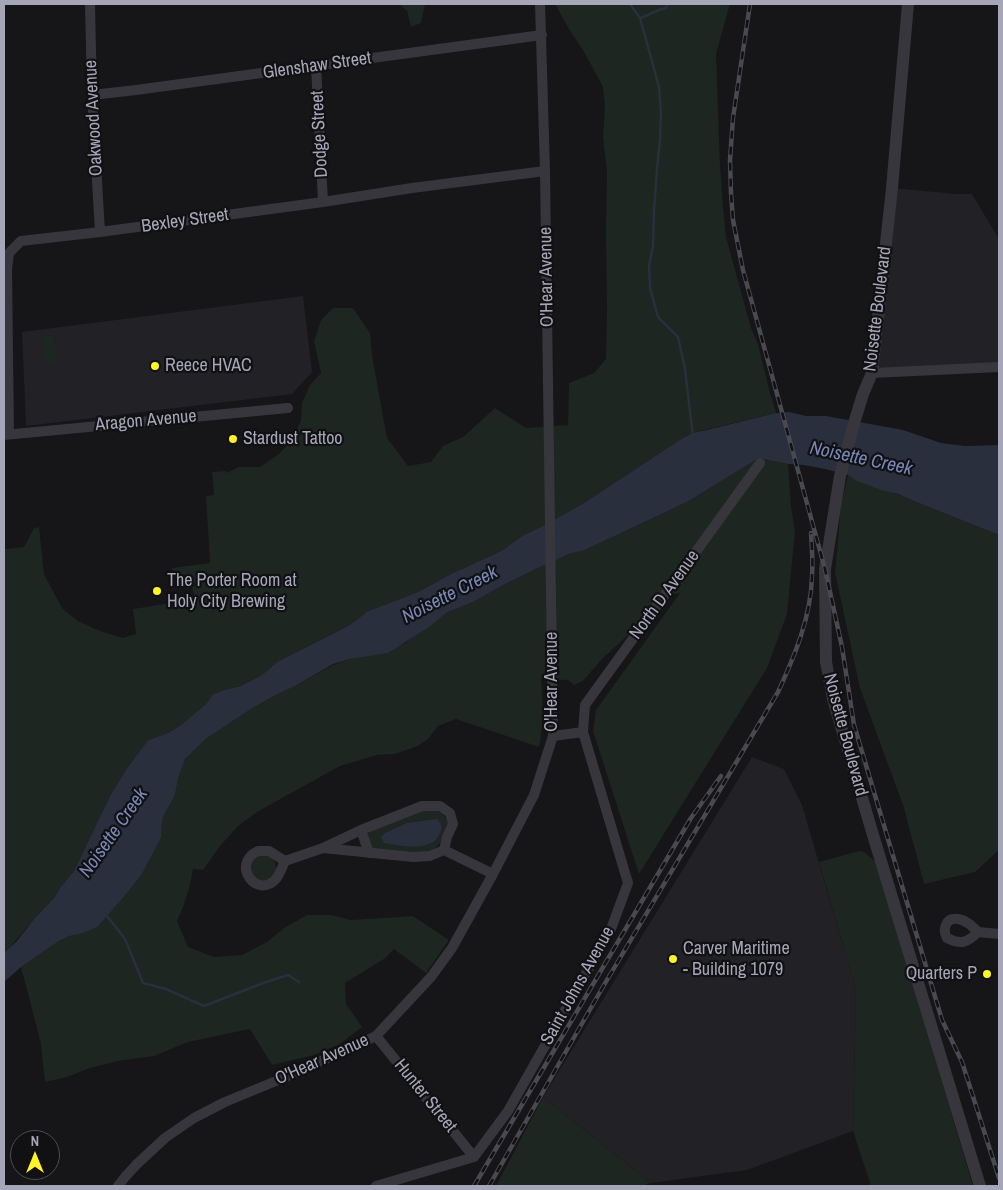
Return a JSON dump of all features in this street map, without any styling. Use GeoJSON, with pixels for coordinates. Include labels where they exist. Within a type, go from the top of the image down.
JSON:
{"type":"FeatureCollection","features":[{"type":"Feature","properties":{"kind":"street","name":"Oakwood Avenue"},"geometry":{"type":"LineString","coordinates":[[90,4],[92,95],[100,232]]}},
{"type":"Feature","properties":{"kind":"street","name":"O'Hear Avenue"},"geometry":{"type":"LineString","coordinates":[[118,1186],[137,1164],[165,1138],[194,1118],[225,1102],[293,1074],[376,1036],[431,977],[452,948],[534,795],[553,736],[545,171],[540,4]]}},
{"type":"Feature","properties":{"kind":"street","name":"Noisette Boulevard"},"geometry":{"type":"LineString","coordinates":[[908,4],[892,188],[872,372],[863,394],[840,476],[825,569],[826,662],[831,690],[873,835],[980,1186]]}},
{"type":"Feature","properties":{"kind":"street","name":"Glenshaw Street"},"geometry":{"type":"LineString","coordinates":[[92,95],[542,36]]}},
{"type":"Feature","properties":{"kind":"street","name":"Dodge Street"},"geometry":{"type":"LineString","coordinates":[[316,66],[323,202]]}},
{"type":"Feature","properties":{"kind":"street","name":"Bexley Street"},"geometry":{"type":"LineString","coordinates":[[6,435],[7,279],[9,253],[21,241],[100,232],[545,171]]}},
{"type":"Feature","properties":{"kind":"street"},"geometry":{"type":"LineString","coordinates":[[872,372],[999,367]]}},
{"type":"Feature","properties":{"kind":"street","name":"Aragon Avenue"},"geometry":{"type":"LineString","coordinates":[[6,435],[288,408]]}},
{"type":"Feature","properties":{"kind":"street","name":"North D Avenue"},"geometry":{"type":"LineString","coordinates":[[583,732],[585,705],[760,463]]}},
{"type":"Feature","properties":{"kind":"street"},"geometry":{"type":"LineString","coordinates":[[553,736],[583,732]]}},
{"type":"Feature","properties":{"kind":"street","name":"Saint Johns Avenue"},"geometry":{"type":"LineString","coordinates":[[474,1157],[508,1111],[611,929],[628,883],[583,732]]}},
{"type":"Feature","properties":{"kind":"street"},"geometry":{"type":"LineString","coordinates":[[285,861],[323,848],[361,830],[422,806],[440,806],[450,813],[453,824],[444,850]]}},
{"type":"Feature","properties":{"kind":"street"},"geometry":{"type":"LineString","coordinates":[[361,830],[368,852]]}},
{"type":"Feature","properties":{"kind":"street"},"geometry":{"type":"LineString","coordinates":[[323,848],[413,857],[430,856],[444,850],[493,874]]}},
{"type":"Feature","properties":{"kind":"street"},"geometry":{"type":"LineString","coordinates":[[978,932],[999,934]]}},
{"type":"Feature","properties":{"kind":"street","name":"Hunter Street"},"geometry":{"type":"LineString","coordinates":[[376,1036],[474,1157]]}},
{"type":"Feature","properties":{"kind":"street"},"geometry":{"type":"LineString","coordinates":[[376,1186],[474,1157]]}},
{"type":"Feature","properties":{"kind":"shaded area"},"geometry":{"type":"Polygon","coordinates":[[[399,4],[425,4],[421,23],[411,27],[407,11],[399,4]]]}},
{"type":"Feature","properties":{"kind":"shaded area"},"geometry":{"type":"Polygon","coordinates":[[[555,4],[730,4],[716,54],[720,165],[726,237],[751,328],[758,344],[776,413],[692,433],[584,503],[522,536],[503,550],[451,574],[418,592],[368,611],[350,625],[277,662],[262,675],[241,686],[213,694],[206,704],[181,725],[168,733],[148,740],[111,794],[74,871],[54,898],[4,953],[4,547],[6,549],[24,547],[34,528],[39,527],[44,574],[62,608],[78,621],[100,631],[123,638],[136,634],[133,609],[177,602],[176,600],[182,599],[182,597],[194,595],[192,587],[195,586],[195,583],[192,584],[190,576],[173,577],[172,568],[210,563],[206,496],[214,495],[212,472],[226,471],[226,473],[239,467],[260,467],[279,454],[293,438],[301,420],[302,403],[310,385],[321,373],[314,341],[321,320],[333,308],[353,308],[370,333],[372,355],[387,438],[408,466],[431,462],[443,446],[463,437],[495,408],[526,428],[568,425],[569,383],[594,373],[606,359],[607,173],[603,137],[605,107],[603,87],[555,4]]]}},
{"type":"Feature","properties":{"kind":"shaded area"},"geometry":{"type":"Polygon","coordinates":[[[892,188],[972,194],[999,239],[999,367],[872,373],[892,188]]]}},
{"type":"Feature","properties":{"kind":"shaded area"},"geometry":{"type":"Polygon","coordinates":[[[303,296],[312,372],[292,394],[26,426],[22,332],[303,296]]]}},
{"type":"Feature","properties":{"kind":"shaded area"},"geometry":{"type":"Polygon","coordinates":[[[54,335],[58,362],[45,364],[41,337],[54,335]]]}},
{"type":"Feature","properties":{"kind":"shaded area"},"geometry":{"type":"Polygon","coordinates":[[[759,458],[788,464],[795,532],[787,614],[767,668],[639,874],[593,731],[596,710],[680,593],[661,596],[627,636],[602,659],[583,681],[574,685],[568,680],[541,679],[543,713],[539,747],[456,719],[438,726],[428,739],[418,746],[395,754],[377,755],[340,766],[257,812],[239,825],[221,845],[203,870],[193,869],[187,896],[177,921],[188,947],[214,957],[242,955],[267,942],[284,928],[307,915],[331,915],[351,920],[413,916],[449,940],[426,973],[394,949],[384,959],[345,983],[346,1004],[362,1027],[340,1044],[314,1055],[272,1065],[250,1029],[188,1042],[154,1056],[118,1061],[45,1082],[41,1044],[21,967],[69,936],[142,874],[161,838],[163,817],[175,795],[185,759],[207,738],[270,698],[333,665],[405,643],[446,613],[473,602],[534,570],[569,554],[585,550],[687,502],[759,458]]]}},
{"type":"Feature","properties":{"kind":"shaded area"},"geometry":{"type":"Polygon","coordinates":[[[848,475],[863,483],[999,535],[999,850],[975,872],[924,884],[904,808],[860,688],[835,573],[841,505],[848,475]]]}},
{"type":"Feature","properties":{"kind":"shaded area"},"geometry":{"type":"Polygon","coordinates":[[[752,757],[784,769],[802,805],[856,990],[853,1131],[747,1170],[651,1183],[543,1097],[752,757]]]}},
{"type":"Feature","properties":{"kind":"shaded area"},"geometry":{"type":"Polygon","coordinates":[[[435,810],[444,816],[449,826],[441,842],[431,851],[427,853],[372,849],[367,838],[370,830],[416,811],[435,810]]]}},
{"type":"Feature","properties":{"kind":"shaded area"},"geometry":{"type":"Polygon","coordinates":[[[859,851],[864,852],[876,862],[973,1186],[871,1186],[853,1131],[856,990],[819,862],[859,851]]]}},
{"type":"Feature","properties":{"kind":"shaded area"},"geometry":{"type":"Polygon","coordinates":[[[263,855],[272,859],[276,868],[272,877],[263,881],[254,877],[250,868],[254,859],[263,855]]]}},
{"type":"Feature","properties":{"kind":"shaded area"},"geometry":{"type":"Polygon","coordinates":[[[543,1097],[651,1183],[641,1186],[496,1186],[543,1097]]]}},
{"type":"Feature","properties":{"kind":"water","name":"Noisette Creek"},"geometry":{"type":"Polygon","coordinates":[[[789,412],[806,416],[826,416],[903,430],[941,443],[965,446],[999,445],[999,535],[898,494],[857,481],[848,475],[825,469],[759,458],[687,502],[585,550],[569,554],[534,570],[473,602],[446,613],[429,627],[388,653],[350,659],[333,664],[270,698],[207,738],[185,759],[175,795],[163,817],[161,838],[142,874],[121,900],[97,927],[59,941],[21,967],[4,982],[4,953],[17,941],[54,898],[74,871],[111,794],[148,740],[168,733],[181,725],[206,704],[213,694],[241,686],[262,675],[277,662],[350,625],[368,611],[418,592],[451,574],[503,550],[522,536],[584,503],[692,433],[776,413],[789,412]]]}},
{"type":"Feature","properties":{"kind":"water"},"geometry":{"type":"Polygon","coordinates":[[[437,819],[441,826],[440,833],[431,843],[423,846],[415,847],[384,843],[381,837],[385,833],[407,823],[437,819]]]}},
{"type":"Feature","properties":{"kind":"waterway"},"geometry":{"type":"LineString","coordinates":[[630,4],[640,18],[659,87],[661,113],[653,246],[649,266],[650,288],[658,317],[678,337],[685,369],[693,437]]}},
{"type":"Feature","properties":{"kind":"waterway"},"geometry":{"type":"LineString","coordinates":[[640,18],[666,8],[667,4]]}},
{"type":"Feature","properties":{"kind":"waterway"},"geometry":{"type":"LineString","coordinates":[[107,916],[125,939],[143,983],[166,989],[204,1006],[288,975],[299,982]]}},
{"type":"Feature","properties":{"kind":"railway"},"geometry":{"type":"LineString","coordinates":[[750,4],[733,118],[730,160],[733,220],[743,270],[825,569],[842,647],[854,725],[942,1020],[962,1062],[999,1178]]}},
{"type":"Feature","properties":{"kind":"railway"},"geometry":{"type":"LineString","coordinates":[[489,1186],[604,985],[778,692],[796,650],[809,606],[812,571],[811,533]]}},
{"type":"Feature","properties":{"kind":"railway"},"geometry":{"type":"LineString","coordinates":[[474,1186],[691,818],[721,776]]}},
{"type":"Feature","properties":{"kind":"place","name":"Reece HVAC"},"geometry":{"type":"Point","coordinates":[155,366]}},
{"type":"Feature","properties":{"kind":"place","name":"Stardust Tattoo"},"geometry":{"type":"Point","coordinates":[233,439]}},
{"type":"Feature","properties":{"kind":"place","name":"The Porter Room at Holy City Brewing"},"geometry":{"type":"Point","coordinates":[157,591]}},
{"type":"Feature","properties":{"kind":"place","name":"Carver Maritime - Building 1079"},"geometry":{"type":"Point","coordinates":[673,959]}},
{"type":"Feature","properties":{"kind":"place","name":"Quarters P"},"geometry":{"type":"Point","coordinates":[987,974]}}]}
